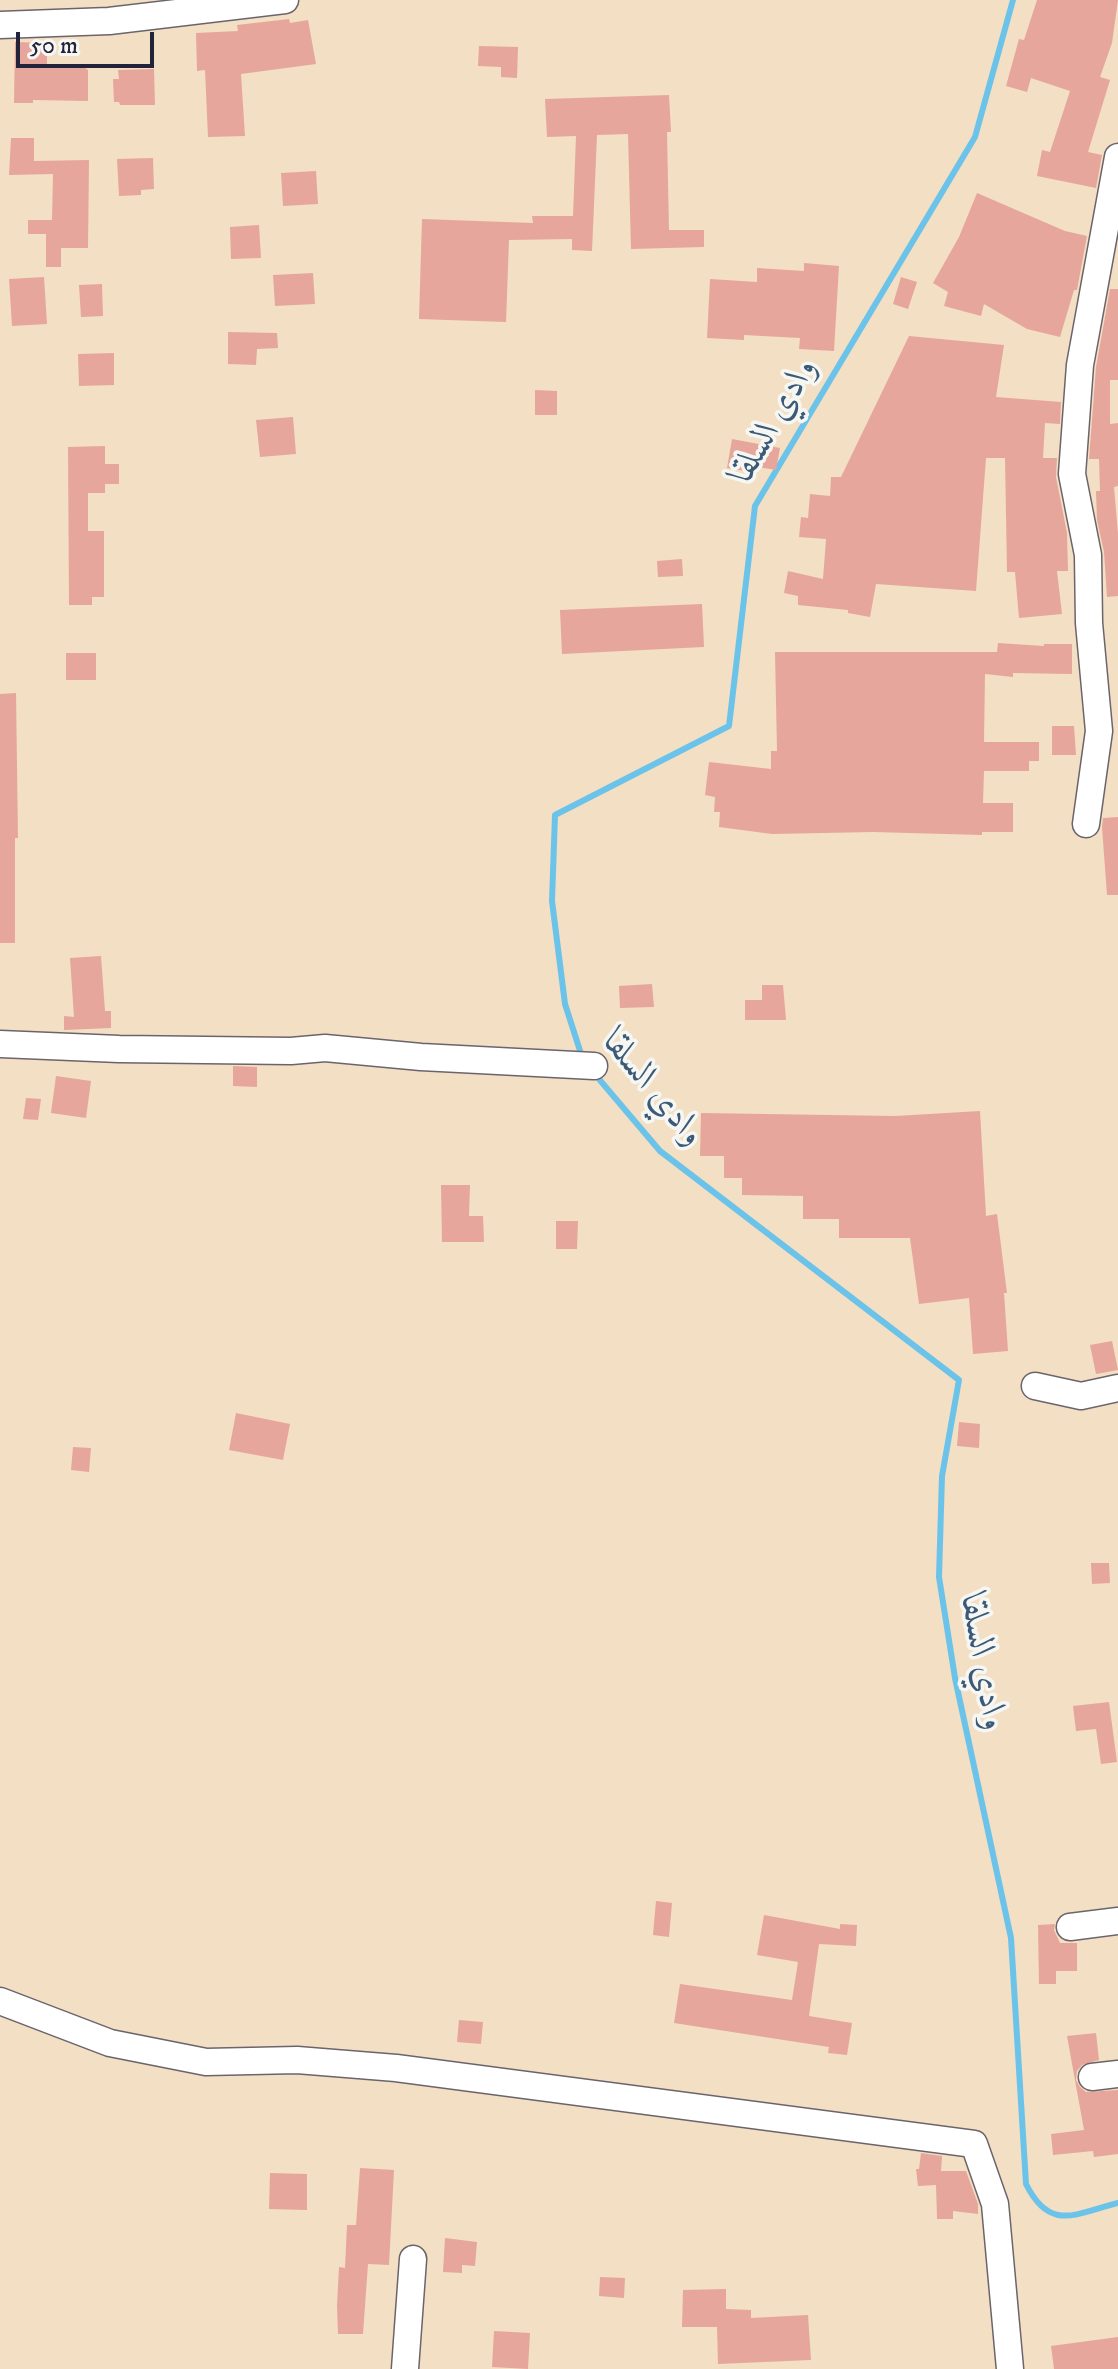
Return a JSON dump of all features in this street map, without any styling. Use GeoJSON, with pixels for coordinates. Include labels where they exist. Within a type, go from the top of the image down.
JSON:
{"type":"FeatureCollection","features":[{"type":"Feature","properties":{"kind":"street"},"geometry":{"type":"LineString","coordinates":[[0,25],[109,21],[285,0]]}},
{"type":"Feature","properties":{"kind":"street"},"geometry":{"type":"LineString","coordinates":[[1086,824],[1099,731],[1089,623],[1088,555],[1072,474],[1080,365],[1118,157]]}},
{"type":"Feature","properties":{"kind":"street"},"geometry":{"type":"LineString","coordinates":[[0,1044],[291,1051],[325,1048],[421,1057],[594,1066]]}},
{"type":"Feature","properties":{"kind":"street"},"geometry":{"type":"LineString","coordinates":[[1035,1386],[1081,1396],[1118,1388]]}},
{"type":"Feature","properties":{"kind":"street"},"geometry":{"type":"LineString","coordinates":[[1070,1927],[1118,1921]]}},
{"type":"Feature","properties":{"kind":"street"},"geometry":{"type":"LineString","coordinates":[[0,2001],[110,2043],[206,2062],[297,2060],[396,2068],[974,2144],[995,2204],[1010,2369]]}},
{"type":"Feature","properties":{"kind":"street"},"geometry":{"type":"LineString","coordinates":[[405,2369],[413,2259]]}},
{"type":"Feature","properties":{"kind":"building"},"geometry":{"type":"Polygon","coordinates":[[[1037,0],[1118,0],[1112,43],[1100,77],[1110,80],[1088,152],[1102,155],[1096,188],[1037,176],[1042,150],[1050,152],[1070,91],[1031,78],[1027,92],[1006,86],[1019,39],[1024,40],[1037,0]]]}},
{"type":"Feature","properties":{"kind":"building"},"geometry":{"type":"Polygon","coordinates":[[[289,19],[290,23],[308,20],[316,64],[241,74],[245,136],[208,137],[205,70],[197,71],[196,33],[238,31],[237,25],[289,19]]]}},
{"type":"Feature","properties":{"kind":"building"},"geometry":{"type":"Polygon","coordinates":[[[15,42],[47,43],[47,65],[84,67],[88,70],[88,101],[33,100],[33,103],[14,103],[15,42]]]}},
{"type":"Feature","properties":{"kind":"building"},"geometry":{"type":"Polygon","coordinates":[[[479,46],[518,47],[517,78],[501,77],[501,67],[478,66],[479,46]]]}},
{"type":"Feature","properties":{"kind":"building"},"geometry":{"type":"Polygon","coordinates":[[[154,69],[155,105],[120,105],[114,102],[113,79],[119,79],[118,70],[154,69]]]}},
{"type":"Feature","properties":{"kind":"building"},"geometry":{"type":"Polygon","coordinates":[[[669,95],[669,230],[704,230],[704,247],[631,249],[628,134],[597,135],[592,251],[572,250],[572,239],[509,240],[506,322],[419,319],[422,219],[533,223],[532,216],[573,216],[576,136],[547,137],[545,99],[669,95]]]}},
{"type":"Feature","properties":{"kind":"building"},"geometry":{"type":"Polygon","coordinates":[[[11,138],[34,138],[34,161],[89,160],[88,248],[61,248],[61,267],[46,267],[46,234],[28,234],[28,220],[52,220],[53,174],[9,175],[11,138]]]}},
{"type":"Feature","properties":{"kind":"building"},"geometry":{"type":"Polygon","coordinates":[[[153,158],[154,189],[141,190],[141,195],[119,196],[117,159],[153,158]]]}},
{"type":"Feature","properties":{"kind":"building"},"geometry":{"type":"Polygon","coordinates":[[[316,171],[318,204],[283,206],[281,173],[316,171]]]}},
{"type":"Feature","properties":{"kind":"building"},"geometry":{"type":"Polygon","coordinates":[[[977,193],[1065,231],[1087,236],[1077,290],[1074,290],[1060,337],[1027,329],[984,304],[981,316],[944,306],[948,292],[933,283],[959,237],[977,193]]]}},
{"type":"Feature","properties":{"kind":"building"},"geometry":{"type":"Polygon","coordinates":[[[259,225],[261,258],[231,259],[230,227],[259,225]]]}},
{"type":"Feature","properties":{"kind":"building"},"geometry":{"type":"Polygon","coordinates":[[[804,263],[839,266],[834,351],[799,349],[800,338],[744,335],[744,340],[707,338],[710,279],[757,282],[757,268],[804,271],[804,263]]]}},
{"type":"Feature","properties":{"kind":"building"},"geometry":{"type":"Polygon","coordinates":[[[313,273],[315,304],[275,306],[273,275],[313,273]]]}},
{"type":"Feature","properties":{"kind":"building"},"geometry":{"type":"Polygon","coordinates":[[[44,277],[47,324],[12,326],[9,279],[44,277]]]}},
{"type":"Feature","properties":{"kind":"building"},"geometry":{"type":"Polygon","coordinates":[[[901,277],[917,282],[908,309],[893,304],[901,277]]]}},
{"type":"Feature","properties":{"kind":"building"},"geometry":{"type":"Polygon","coordinates":[[[102,284],[103,316],[81,317],[79,285],[102,284]]]}},
{"type":"Feature","properties":{"kind":"building"},"geometry":{"type":"Polygon","coordinates":[[[1110,289],[1118,289],[1118,380],[1110,380],[1110,424],[1118,423],[1118,486],[1114,487],[1118,596],[1107,597],[1104,552],[1097,520],[1099,459],[1089,459],[1096,367],[1110,289]]]}},
{"type":"Feature","properties":{"kind":"building"},"geometry":{"type":"Polygon","coordinates":[[[228,332],[277,333],[278,348],[257,349],[256,365],[228,364],[228,332]]]}},
{"type":"Feature","properties":{"kind":"building"},"geometry":{"type":"Polygon","coordinates":[[[909,336],[1004,345],[996,397],[1061,402],[1060,424],[1045,423],[1043,458],[1057,458],[1056,477],[1067,533],[1068,571],[1057,571],[1062,614],[1019,618],[1015,572],[1007,572],[1005,458],[986,458],[976,591],[876,584],[870,617],[848,613],[848,610],[798,605],[798,596],[784,593],[788,571],[823,579],[826,539],[799,537],[801,517],[808,518],[810,494],[830,496],[831,477],[841,477],[909,336]]]}},
{"type":"Feature","properties":{"kind":"building"},"geometry":{"type":"Polygon","coordinates":[[[114,353],[114,385],[79,386],[78,354],[114,353]]]}},
{"type":"Feature","properties":{"kind":"building"},"geometry":{"type":"Polygon","coordinates":[[[535,390],[557,391],[557,415],[535,415],[535,390]]]}},
{"type":"Feature","properties":{"kind":"building"},"geometry":{"type":"Polygon","coordinates":[[[293,417],[296,454],[260,457],[256,420],[293,417]]]}},
{"type":"Feature","properties":{"kind":"building"},"geometry":{"type":"Polygon","coordinates":[[[732,439],[780,448],[776,470],[758,467],[757,473],[727,468],[732,439]]]}},
{"type":"Feature","properties":{"kind":"building"},"geometry":{"type":"Polygon","coordinates":[[[105,446],[105,464],[119,464],[119,484],[105,484],[105,493],[88,493],[88,531],[104,531],[104,597],[92,597],[92,605],[69,605],[68,447],[105,446]]]}},
{"type":"Feature","properties":{"kind":"building"},"geometry":{"type":"Polygon","coordinates":[[[682,559],[683,576],[658,577],[657,561],[682,559]]]}},
{"type":"Feature","properties":{"kind":"building"},"geometry":{"type":"Polygon","coordinates":[[[702,604],[704,647],[562,654],[560,610],[702,604]]]}},
{"type":"Feature","properties":{"kind":"building"},"geometry":{"type":"Polygon","coordinates":[[[998,643],[1072,644],[1072,674],[1013,673],[1013,677],[985,674],[984,742],[1039,742],[1039,761],[1029,761],[1029,771],[984,771],[983,803],[1013,803],[1013,832],[982,832],[982,835],[873,832],[772,834],[719,827],[720,812],[714,812],[715,797],[705,795],[709,762],[771,769],[771,751],[777,751],[775,652],[997,652],[998,643]]]}},
{"type":"Feature","properties":{"kind":"building"},"geometry":{"type":"Polygon","coordinates":[[[66,653],[96,653],[96,680],[66,680],[66,653]]]}},
{"type":"Feature","properties":{"kind":"building"},"geometry":{"type":"Polygon","coordinates":[[[16,693],[18,838],[15,838],[15,943],[0,943],[0,694],[16,693]]]}},
{"type":"Feature","properties":{"kind":"building"},"geometry":{"type":"Polygon","coordinates":[[[1052,726],[1074,726],[1076,755],[1052,755],[1052,726]]]}},
{"type":"Feature","properties":{"kind":"building"},"geometry":{"type":"Polygon","coordinates":[[[1118,817],[1118,895],[1107,895],[1103,818],[1118,817]]]}},
{"type":"Feature","properties":{"kind":"building"},"geometry":{"type":"Polygon","coordinates":[[[101,956],[105,1011],[111,1011],[111,1028],[64,1030],[64,1016],[74,1017],[70,958],[101,956]]]}},
{"type":"Feature","properties":{"kind":"building"},"geometry":{"type":"Polygon","coordinates":[[[652,984],[654,1007],[620,1008],[619,986],[652,984]]]}},
{"type":"Feature","properties":{"kind":"building"},"geometry":{"type":"Polygon","coordinates":[[[762,985],[783,985],[786,1020],[745,1020],[745,1000],[762,1000],[762,985]]]}},
{"type":"Feature","properties":{"kind":"building"},"geometry":{"type":"Polygon","coordinates":[[[233,1066],[257,1067],[257,1087],[233,1086],[233,1066]]]}},
{"type":"Feature","properties":{"kind":"building"},"geometry":{"type":"Polygon","coordinates":[[[56,1076],[91,1081],[86,1118],[51,1113],[56,1076]]]}},
{"type":"Feature","properties":{"kind":"building"},"geometry":{"type":"Polygon","coordinates":[[[26,1098],[41,1099],[38,1120],[23,1119],[26,1098]]]}},
{"type":"Feature","properties":{"kind":"building"},"geometry":{"type":"Polygon","coordinates":[[[980,1111],[986,1216],[997,1214],[1007,1293],[1004,1293],[1008,1351],[973,1354],[969,1298],[919,1304],[910,1238],[839,1238],[839,1219],[803,1219],[803,1196],[742,1195],[742,1178],[724,1178],[724,1156],[700,1156],[701,1113],[895,1116],[980,1111]]]}},
{"type":"Feature","properties":{"kind":"building"},"geometry":{"type":"Polygon","coordinates":[[[441,1185],[470,1185],[469,1216],[483,1216],[484,1242],[442,1242],[441,1185]]]}},
{"type":"Feature","properties":{"kind":"building"},"geometry":{"type":"Polygon","coordinates":[[[556,1221],[578,1221],[577,1249],[556,1249],[556,1221]]]}},
{"type":"Feature","properties":{"kind":"building"},"geometry":{"type":"Polygon","coordinates":[[[1112,1341],[1118,1370],[1096,1374],[1090,1345],[1112,1341]]]}},
{"type":"Feature","properties":{"kind":"building"},"geometry":{"type":"Polygon","coordinates":[[[236,1413],[290,1424],[283,1460],[229,1450],[236,1413]]]}},
{"type":"Feature","properties":{"kind":"building"},"geometry":{"type":"Polygon","coordinates":[[[959,1422],[980,1424],[979,1448],[957,1446],[959,1422]]]}},
{"type":"Feature","properties":{"kind":"building"},"geometry":{"type":"Polygon","coordinates":[[[73,1447],[91,1448],[89,1472],[71,1470],[73,1447]]]}},
{"type":"Feature","properties":{"kind":"building"},"geometry":{"type":"Polygon","coordinates":[[[1091,1563],[1109,1563],[1110,1583],[1092,1584],[1091,1563]]]}},
{"type":"Feature","properties":{"kind":"building"},"geometry":{"type":"Polygon","coordinates":[[[1109,1702],[1117,1762],[1101,1764],[1096,1729],[1076,1731],[1073,1706],[1109,1702]]]}},
{"type":"Feature","properties":{"kind":"building"},"geometry":{"type":"Polygon","coordinates":[[[656,1901],[672,1903],[669,1937],[653,1935],[656,1901]]]}},
{"type":"Feature","properties":{"kind":"building"},"geometry":{"type":"Polygon","coordinates":[[[764,1915],[840,1929],[840,1924],[857,1925],[856,1946],[819,1944],[809,2016],[852,2023],[847,2055],[828,2053],[829,2047],[674,2023],[680,1984],[792,2000],[798,1962],[757,1955],[764,1915]]]}},
{"type":"Feature","properties":{"kind":"building"},"geometry":{"type":"Polygon","coordinates":[[[1055,1924],[1054,1930],[1060,1943],[1077,1943],[1077,1971],[1056,1971],[1056,1984],[1039,1984],[1038,1925],[1055,1924]]]}},
{"type":"Feature","properties":{"kind":"building"},"geometry":{"type":"Polygon","coordinates":[[[459,2020],[483,2022],[481,2044],[457,2042],[459,2020]]]}},
{"type":"Feature","properties":{"kind":"building"},"geometry":{"type":"Polygon","coordinates":[[[1096,2033],[1099,2060],[1082,2065],[1077,2071],[1076,2080],[1086,2092],[1118,2090],[1118,2154],[1094,2157],[1093,2151],[1053,2155],[1051,2134],[1084,2130],[1067,2036],[1096,2033]]]}},
{"type":"Feature","properties":{"kind":"building"},"geometry":{"type":"Polygon","coordinates":[[[921,2153],[942,2156],[941,2171],[966,2171],[978,2204],[978,2214],[953,2211],[953,2219],[937,2219],[936,2185],[918,2186],[916,2169],[919,2169],[921,2153]]]}},
{"type":"Feature","properties":{"kind":"building"},"geometry":{"type":"Polygon","coordinates":[[[360,2168],[394,2170],[389,2265],[368,2264],[363,2334],[338,2334],[339,2267],[345,2268],[347,2225],[356,2225],[360,2168]]]}},
{"type":"Feature","properties":{"kind":"building"},"geometry":{"type":"Polygon","coordinates":[[[270,2173],[307,2174],[307,2210],[269,2209],[270,2173]]]}},
{"type":"Feature","properties":{"kind":"building"},"geometry":{"type":"Polygon","coordinates":[[[445,2238],[477,2242],[475,2266],[462,2265],[462,2273],[443,2272],[445,2238]]]}},
{"type":"Feature","properties":{"kind":"building"},"geometry":{"type":"Polygon","coordinates":[[[600,2277],[625,2278],[624,2298],[599,2296],[600,2277]]]}},
{"type":"Feature","properties":{"kind":"building"},"geometry":{"type":"Polygon","coordinates":[[[726,2289],[726,2309],[751,2310],[751,2318],[808,2315],[811,2360],[718,2364],[717,2327],[682,2327],[683,2290],[726,2289]]]}},
{"type":"Feature","properties":{"kind":"building"},"geometry":{"type":"Polygon","coordinates":[[[494,2331],[530,2333],[528,2369],[492,2367],[494,2331]]]}},
{"type":"Feature","properties":{"kind":"building"},"geometry":{"type":"Polygon","coordinates":[[[1118,2337],[1118,2369],[1054,2369],[1051,2346],[1118,2337]]]}},
{"type":"Feature","properties":{"kind":"waterway","name":"وادي السلقا"},"geometry":{"type":"LineString","coordinates":[[583,1060],[565,1004],[552,901],[555,815],[729,726],[755,506],[975,137],[1013,0]]}},
{"type":"Feature","properties":{"kind":"waterway","name":"وادي السلقا"},"geometry":{"type":"LineString","coordinates":[[593,1072],[660,1151],[959,1380],[942,1476],[939,1577],[955,1678],[1011,1938],[1026,2184],[1044,2209],[1054,2214],[1065,2216],[1118,2203]]}}]}
